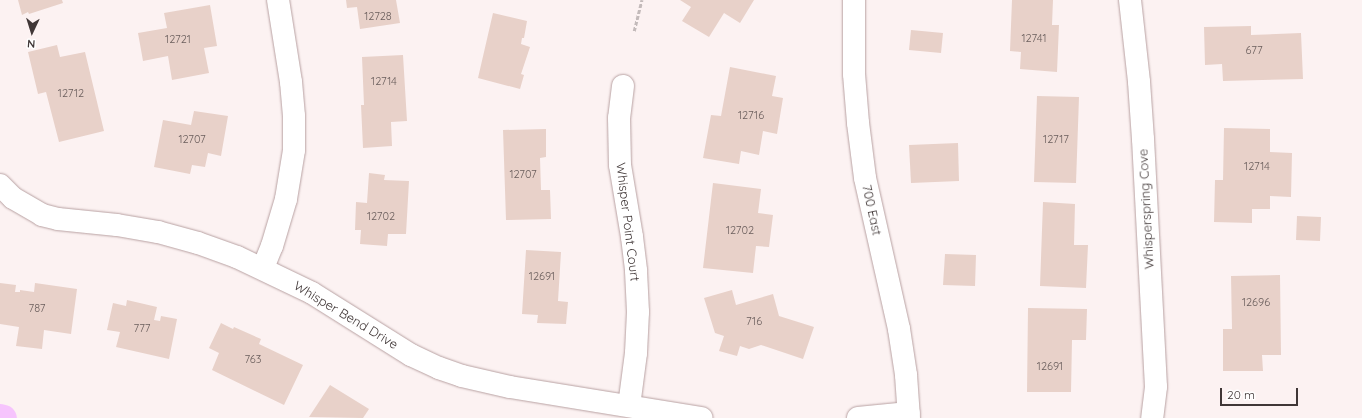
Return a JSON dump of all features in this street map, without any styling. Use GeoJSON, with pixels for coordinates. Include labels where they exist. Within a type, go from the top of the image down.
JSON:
{"type":"FeatureCollection","features":[{"type":"Feature","properties":{"kind":"street"},"geometry":{"type":"LineString","coordinates":[[262,268],[272,246],[283,211],[291,174],[294,150],[292,89],[278,0]]}},
{"type":"Feature","properties":{"kind":"street","name":"700 East"},"geometry":{"type":"LineString","coordinates":[[854,0],[854,74],[858,124],[865,178],[899,328],[909,415]]}},
{"type":"Feature","properties":{"kind":"street","name":"Whisperspring Cove"},"geometry":{"type":"LineString","coordinates":[[1130,0],[1139,82],[1156,387],[1152,418]]}},
{"type":"Feature","properties":{"kind":"street","name":"Whisper Point Court"},"geometry":{"type":"LineString","coordinates":[[623,86],[619,118],[620,165],[632,237],[636,270],[638,312],[636,353],[629,406]]}},
{"type":"Feature","properties":{"kind":"street","name":"Whisper Bend Drive"},"geometry":{"type":"LineString","coordinates":[[0,185],[13,198],[42,215],[58,219],[117,225],[158,232],[198,243],[262,268],[312,293],[411,355],[439,368],[495,384],[702,418]]}},
{"type":"Feature","properties":{"kind":"street"},"geometry":{"type":"LineString","coordinates":[[858,418],[909,415]]}},
{"type":"Feature","properties":{"kind":"path"},"geometry":{"type":"LineString","coordinates":[[634,31],[642,0]]}},
{"type":"Feature","properties":{"kind":"building"},"geometry":{"type":"Polygon","coordinates":[[[18,0],[62,0],[63,3],[22,15],[18,0]]]}},
{"type":"Feature","properties":{"kind":"building"},"geometry":{"type":"Polygon","coordinates":[[[346,0],[396,0],[400,23],[360,29],[357,7],[347,8],[346,0]]]}},
{"type":"Feature","properties":{"kind":"building"},"geometry":{"type":"Polygon","coordinates":[[[680,0],[754,0],[740,23],[724,13],[709,37],[682,21],[691,7],[680,0]]]}},
{"type":"Feature","properties":{"kind":"building"},"geometry":{"type":"Polygon","coordinates":[[[1012,0],[1053,0],[1052,25],[1059,25],[1057,72],[1020,69],[1021,52],[1010,51],[1012,0]]]}},
{"type":"Feature","properties":{"kind":"building"},"geometry":{"type":"Polygon","coordinates":[[[210,5],[217,46],[204,48],[209,73],[172,80],[168,56],[143,61],[138,33],[167,28],[164,13],[210,5]]]}},
{"type":"Feature","properties":{"kind":"building"},"geometry":{"type":"Polygon","coordinates":[[[493,13],[527,21],[524,38],[522,38],[521,44],[530,47],[521,74],[524,75],[520,89],[478,78],[493,13]]]}},
{"type":"Feature","properties":{"kind":"building"},"geometry":{"type":"Polygon","coordinates":[[[1251,26],[1251,35],[1301,33],[1303,79],[1223,81],[1222,64],[1205,65],[1204,27],[1251,26]]]}},
{"type":"Feature","properties":{"kind":"building"},"geometry":{"type":"Polygon","coordinates":[[[911,30],[943,33],[941,53],[909,50],[911,30]]]}},
{"type":"Feature","properties":{"kind":"building"},"geometry":{"type":"Polygon","coordinates":[[[57,45],[60,57],[85,52],[104,131],[59,142],[46,92],[38,94],[28,52],[57,45]]]}},
{"type":"Feature","properties":{"kind":"building"},"geometry":{"type":"Polygon","coordinates":[[[403,55],[407,121],[391,122],[392,146],[363,148],[361,105],[364,105],[362,57],[403,55]]]}},
{"type":"Feature","properties":{"kind":"building"},"geometry":{"type":"Polygon","coordinates":[[[730,67],[776,76],[772,96],[783,98],[777,134],[763,131],[759,155],[741,151],[739,164],[703,158],[711,115],[721,116],[730,67]]]}},
{"type":"Feature","properties":{"kind":"building"},"geometry":{"type":"Polygon","coordinates":[[[1037,96],[1079,97],[1076,183],[1034,182],[1037,96]]]}},
{"type":"Feature","properties":{"kind":"building"},"geometry":{"type":"Polygon","coordinates":[[[194,111],[228,116],[221,156],[208,153],[205,167],[192,165],[190,174],[154,167],[163,120],[191,125],[194,111]]]}},
{"type":"Feature","properties":{"kind":"building"},"geometry":{"type":"Polygon","coordinates":[[[1224,128],[1270,129],[1270,152],[1292,153],[1291,197],[1270,196],[1270,209],[1252,209],[1252,223],[1214,222],[1215,180],[1223,180],[1224,128]]]}},
{"type":"Feature","properties":{"kind":"building"},"geometry":{"type":"Polygon","coordinates":[[[546,129],[546,157],[540,158],[541,190],[550,190],[551,219],[506,220],[503,130],[546,129]]]}},
{"type":"Feature","properties":{"kind":"building"},"geometry":{"type":"Polygon","coordinates":[[[958,143],[959,181],[911,183],[909,145],[958,143]]]}},
{"type":"Feature","properties":{"kind":"building"},"geometry":{"type":"Polygon","coordinates":[[[369,173],[385,175],[384,180],[409,181],[406,234],[388,234],[387,246],[360,244],[361,230],[355,230],[356,202],[367,203],[369,173]]]}},
{"type":"Feature","properties":{"kind":"building"},"geometry":{"type":"Polygon","coordinates":[[[713,183],[761,189],[758,213],[773,215],[769,247],[756,246],[753,273],[703,268],[713,183]]]}},
{"type":"Feature","properties":{"kind":"building"},"geometry":{"type":"Polygon","coordinates":[[[1043,202],[1075,204],[1074,245],[1088,245],[1086,288],[1040,286],[1043,202]]]}},
{"type":"Feature","properties":{"kind":"building"},"geometry":{"type":"Polygon","coordinates":[[[1297,216],[1321,217],[1320,241],[1296,240],[1297,216]]]}},
{"type":"Feature","properties":{"kind":"building"},"geometry":{"type":"Polygon","coordinates":[[[526,250],[561,252],[558,301],[568,302],[566,324],[537,323],[538,315],[522,314],[526,250]]]}},
{"type":"Feature","properties":{"kind":"building"},"geometry":{"type":"Polygon","coordinates":[[[945,254],[976,255],[975,286],[943,285],[945,254]]]}},
{"type":"Feature","properties":{"kind":"building"},"geometry":{"type":"Polygon","coordinates":[[[1280,275],[1281,355],[1262,355],[1263,371],[1223,371],[1223,329],[1232,329],[1231,276],[1280,275]]]}},
{"type":"Feature","properties":{"kind":"building"},"geometry":{"type":"Polygon","coordinates":[[[0,283],[16,285],[15,292],[20,292],[20,290],[34,292],[35,283],[77,289],[71,334],[44,330],[42,349],[16,346],[19,327],[0,324],[0,283]]]}},
{"type":"Feature","properties":{"kind":"building"},"geometry":{"type":"Polygon","coordinates":[[[732,290],[736,305],[773,294],[779,316],[814,327],[803,359],[761,345],[749,349],[740,346],[737,356],[719,351],[724,336],[715,333],[704,298],[732,290]]]}},
{"type":"Feature","properties":{"kind":"building"},"geometry":{"type":"Polygon","coordinates":[[[127,300],[157,307],[154,320],[160,321],[161,316],[177,319],[169,359],[116,347],[120,332],[107,330],[113,303],[126,306],[127,300]]]}},
{"type":"Feature","properties":{"kind":"building"},"geometry":{"type":"Polygon","coordinates":[[[1028,308],[1087,309],[1086,340],[1072,340],[1071,392],[1027,392],[1028,308]]]}},
{"type":"Feature","properties":{"kind":"building"},"geometry":{"type":"Polygon","coordinates":[[[221,323],[261,339],[259,344],[303,365],[284,405],[212,370],[219,353],[209,348],[221,323]]]}},
{"type":"Feature","properties":{"kind":"building"},"geometry":{"type":"Polygon","coordinates":[[[330,385],[369,409],[363,418],[309,417],[330,385]]]}}]}
